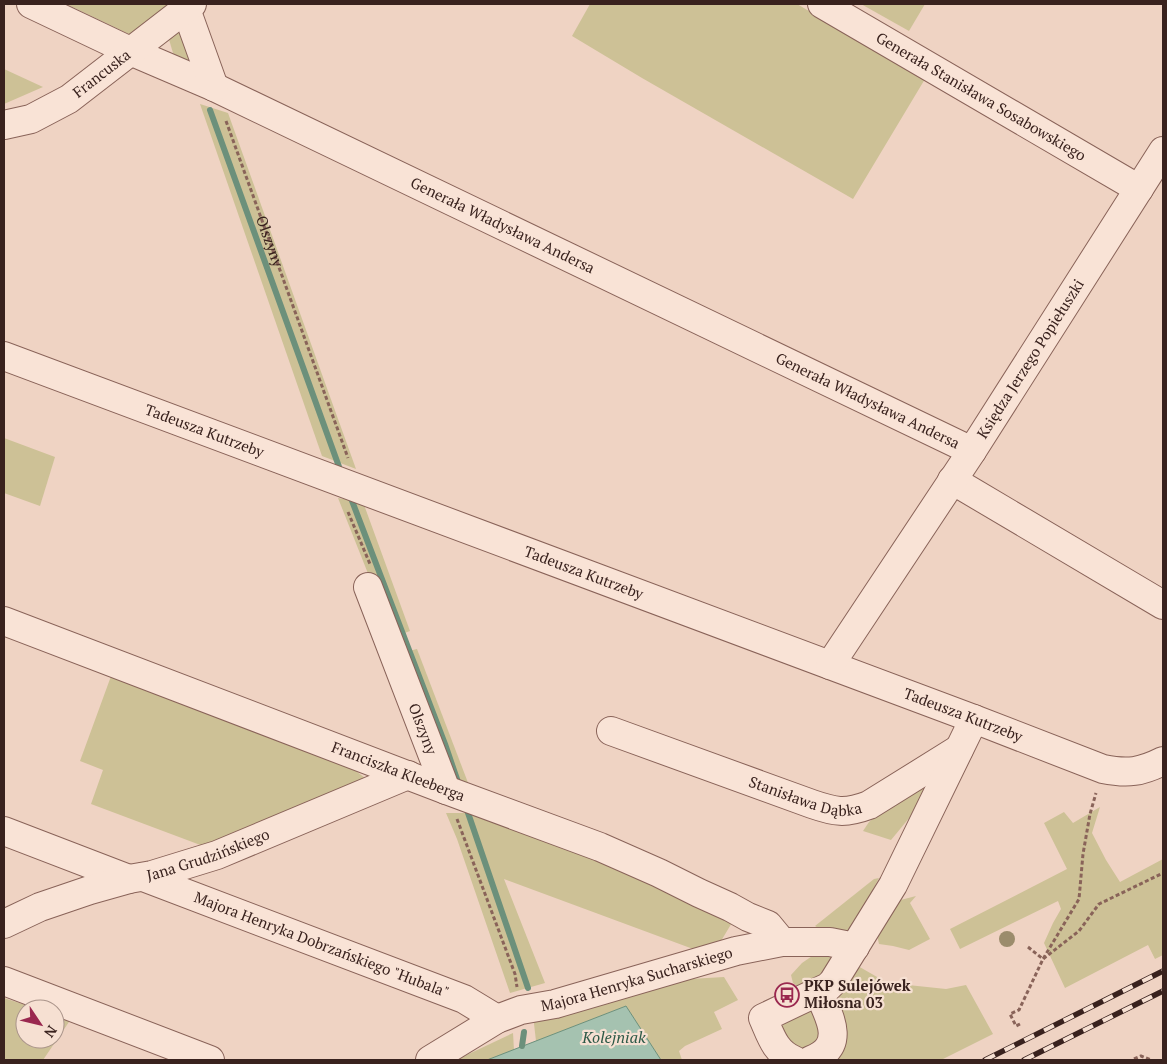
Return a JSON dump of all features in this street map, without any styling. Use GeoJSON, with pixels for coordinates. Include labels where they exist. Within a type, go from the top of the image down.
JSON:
{"type":"FeatureCollection","features":[{"type":"Feature","properties":{"kind":"street","name":"Generała Władysława Andersa"},"geometry":{"type":"LineString","coordinates":[[31,4],[130,51],[214,87],[972,451]]}},
{"type":"Feature","properties":{"kind":"street","name":"Generała Stanisława Sosabowskiego"},"geometry":{"type":"LineString","coordinates":[[822,4],[1139,189]]}},
{"type":"Feature","properties":{"kind":"street","name":"Francuska"},"geometry":{"type":"LineString","coordinates":[[4,126],[30,119],[69,99],[189,6]]}},
{"type":"Feature","properties":{"kind":"street"},"geometry":{"type":"LineString","coordinates":[[189,6],[214,87]]}},
{"type":"Feature","properties":{"kind":"street","name":"Księdza Jerzego Popiełuszki"},"geometry":{"type":"LineString","coordinates":[[830,665],[972,451],[1163,151]]}},
{"type":"Feature","properties":{"kind":"street","name":"Tadeusza Kutrzeby"},"geometry":{"type":"LineString","coordinates":[[4,356],[340,476],[1103,769],[1125,772],[1136,771],[1149,768],[1163,761]]}},
{"type":"Feature","properties":{"kind":"street"},"geometry":{"type":"LineString","coordinates":[[952,480],[1163,605]]}},
{"type":"Feature","properties":{"kind":"street","name":"Olszyny"},"geometry":{"type":"LineString","coordinates":[[368,587],[446,790]]}},
{"type":"Feature","properties":{"kind":"street","name":"Franciszka Kleeberga"},"geometry":{"type":"LineString","coordinates":[[4,620],[446,790],[600,847],[644,866],[748,917],[768,924],[782,942]]}},
{"type":"Feature","properties":{"kind":"street"},"geometry":{"type":"LineString","coordinates":[[794,1060],[784,1056],[774,1044],[763,1018],[828,987],[833,982],[893,885],[974,719]]}},
{"type":"Feature","properties":{"kind":"street","name":"Stanisława Dąbka"},"geometry":{"type":"LineString","coordinates":[[611,731],[830,811],[842,812],[869,805],[959,748]]}},
{"type":"Feature","properties":{"kind":"street","name":"Jana Grudzińskiego"},"geometry":{"type":"LineString","coordinates":[[4,924],[40,908],[90,890],[152,875],[217,855],[408,775]]}},
{"type":"Feature","properties":{"kind":"street","name":"Majora Henryka Dobrzańskiego \"Hubala\""},"geometry":{"type":"LineString","coordinates":[[4,832],[136,878],[509,1015]]}},
{"type":"Feature","properties":{"kind":"street","name":"Majora Henryka Sucharskiego"},"geometry":{"type":"LineString","coordinates":[[430,1060],[509,1015],[555,1004],[736,951],[782,942],[830,942],[854,947]]}},
{"type":"Feature","properties":{"kind":"street"},"geometry":{"type":"LineString","coordinates":[[4,981],[210,1060]]}},
{"type":"Feature","properties":{"kind":"street"},"geometry":{"type":"LineString","coordinates":[[811,1060],[819,1057],[828,1049],[834,1030],[818,992]]}},
{"type":"Feature","properties":{"kind":"path","name":"Olszyny"},"geometry":{"type":"LineString","coordinates":[[214,87],[374,575],[368,587]]}},
{"type":"Feature","properties":{"kind":"path"},"geometry":{"type":"LineString","coordinates":[[446,790],[515,974],[509,1015]]}},
{"type":"Feature","properties":{"kind":"path"},"geometry":{"type":"LineString","coordinates":[[1020,1024],[1016,1026],[1010,1014],[1019,1010],[1043,959],[1079,900],[1090,814],[1097,790]]}},
{"type":"Feature","properties":{"kind":"path"},"geometry":{"type":"LineString","coordinates":[[1043,959],[1079,931],[1099,904],[1163,873]]}},
{"type":"Feature","properties":{"kind":"path"},"geometry":{"type":"LineString","coordinates":[[1028,947],[1043,959]]}},
{"type":"Feature","properties":{"kind":"path"},"geometry":{"type":"LineString","coordinates":[[1012,1018],[1017,1016]]}},
{"type":"Feature","properties":{"kind":"path"},"geometry":{"type":"LineString","coordinates":[[1134,1059],[1141,1056],[1151,1060]]}},
{"type":"Feature","properties":{"kind":"path"},"geometry":{"type":"LineString","coordinates":[[1142,1060],[1146,1058]]}},
{"type":"Feature","properties":{"kind":"shaded area"},"geometry":{"type":"Polygon","coordinates":[[[66,4],[181,4],[133,36],[66,4]]]}},
{"type":"Feature","properties":{"kind":"shaded area"},"geometry":{"type":"Polygon","coordinates":[[[590,4],[797,4],[925,79],[853,199],[572,36],[590,4]]]}},
{"type":"Feature","properties":{"kind":"shaded area"},"geometry":{"type":"Polygon","coordinates":[[[861,4],[925,4],[909,31],[861,4]]]}},
{"type":"Feature","properties":{"kind":"shaded area"},"geometry":{"type":"Polygon","coordinates":[[[182,18],[205,74],[180,61],[173,53],[168,36],[182,18]]]}},
{"type":"Feature","properties":{"kind":"shaded area"},"geometry":{"type":"Polygon","coordinates":[[[4,69],[43,87],[4,104],[4,69]]]}},
{"type":"Feature","properties":{"kind":"shaded area"},"geometry":{"type":"Polygon","coordinates":[[[200,104],[228,113],[356,469],[322,456],[200,104]]]}},
{"type":"Feature","properties":{"kind":"shaded area"},"geometry":{"type":"Polygon","coordinates":[[[4,438],[55,457],[40,506],[4,493],[4,438]]]}},
{"type":"Feature","properties":{"kind":"shaded area"},"geometry":{"type":"Polygon","coordinates":[[[338,498],[363,502],[410,631],[391,638],[338,498]]]}},
{"type":"Feature","properties":{"kind":"shaded area"},"geometry":{"type":"Polygon","coordinates":[[[417,649],[470,788],[452,783],[405,652],[417,649]]]}},
{"type":"Feature","properties":{"kind":"shaded area"},"geometry":{"type":"Polygon","coordinates":[[[114,668],[330,751],[365,778],[203,846],[91,804],[103,770],[80,761],[114,668]]]}},
{"type":"Feature","properties":{"kind":"shaded area"},"geometry":{"type":"Polygon","coordinates":[[[928,780],[910,817],[891,840],[863,831],[869,822],[911,787],[928,780]]]}},
{"type":"Feature","properties":{"kind":"shaded area"},"geometry":{"type":"Polygon","coordinates":[[[1100,807],[1092,833],[1120,882],[1163,859],[1163,955],[1155,959],[1148,945],[1065,988],[1044,943],[1061,909],[1058,901],[960,949],[950,929],[1067,869],[1044,823],[1064,812],[1073,823],[1100,807]]]}},
{"type":"Feature","properties":{"kind":"shaded area"},"geometry":{"type":"Polygon","coordinates":[[[446,813],[480,813],[662,883],[733,921],[712,956],[504,879],[545,983],[510,993],[457,839],[446,813]]]}},
{"type":"Feature","properties":{"kind":"shaded area"},"geometry":{"type":"Polygon","coordinates":[[[879,878],[853,928],[839,940],[815,926],[874,879],[879,878]]]}},
{"type":"Feature","properties":{"kind":"shaded area"},"geometry":{"type":"Polygon","coordinates":[[[916,896],[910,903],[930,939],[909,950],[879,944],[877,935],[893,902],[916,896]]]}},
{"type":"Feature","properties":{"kind":"shaded area"},"geometry":{"type":"Polygon","coordinates":[[[821,950],[836,954],[830,970],[805,985],[797,986],[793,983],[791,975],[802,963],[821,950]]]}},
{"type":"Feature","properties":{"kind":"shaded area"},"geometry":{"type":"Polygon","coordinates":[[[858,966],[884,981],[946,989],[966,985],[993,1034],[941,1060],[830,1060],[840,990],[858,966]]]}},
{"type":"Feature","properties":{"kind":"shaded area"},"geometry":{"type":"Polygon","coordinates":[[[724,977],[738,1000],[714,1012],[722,1029],[685,1046],[679,1051],[682,1060],[661,1060],[626,1006],[536,1041],[533,1015],[673,980],[724,977]]]}},
{"type":"Feature","properties":{"kind":"shaded area"},"geometry":{"type":"Polygon","coordinates":[[[4,998],[15,1002],[15,1049],[51,1049],[43,1060],[4,1060],[4,998]]]}},
{"type":"Feature","properties":{"kind":"shaded area"},"geometry":{"type":"Polygon","coordinates":[[[805,1008],[813,1010],[823,1041],[801,1052],[786,1043],[782,1028],[784,1020],[805,1008]]]}},
{"type":"Feature","properties":{"kind":"shaded area"},"geometry":{"type":"Polygon","coordinates":[[[65,1017],[71,1019],[65,1028],[65,1017]]]}},
{"type":"Feature","properties":{"kind":"shaded area"},"geometry":{"type":"Polygon","coordinates":[[[513,1033],[514,1050],[487,1060],[456,1060],[513,1033]]]}},
{"type":"Feature","properties":{"kind":"water","name":"Kolejniak"},"geometry":{"type":"Polygon","coordinates":[[[626,1006],[661,1060],[487,1060],[626,1006]]]}},
{"type":"Feature","properties":{"kind":"waterway"},"geometry":{"type":"LineString","coordinates":[[210,110],[342,475]]}},
{"type":"Feature","properties":{"kind":"waterway"},"geometry":{"type":"LineString","coordinates":[[349,493],[459,785]]}},
{"type":"Feature","properties":{"kind":"waterway"},"geometry":{"type":"LineString","coordinates":[[466,807],[528,988]]}},
{"type":"Feature","properties":{"kind":"waterway"},"geometry":{"type":"LineString","coordinates":[[522,1046],[524,1032]]}},
{"type":"Feature","properties":{"kind":"railway"},"geometry":{"type":"LineString","coordinates":[[985,1060],[1163,971]]}},
{"type":"Feature","properties":{"kind":"railway"},"geometry":{"type":"LineString","coordinates":[[1024,1060],[1163,991]]}},
{"type":"Feature","properties":{"kind":"place","name":"PKP Sulejówek Miłosna 03"},"geometry":{"type":"Point","coordinates":[787,995]}}]}
